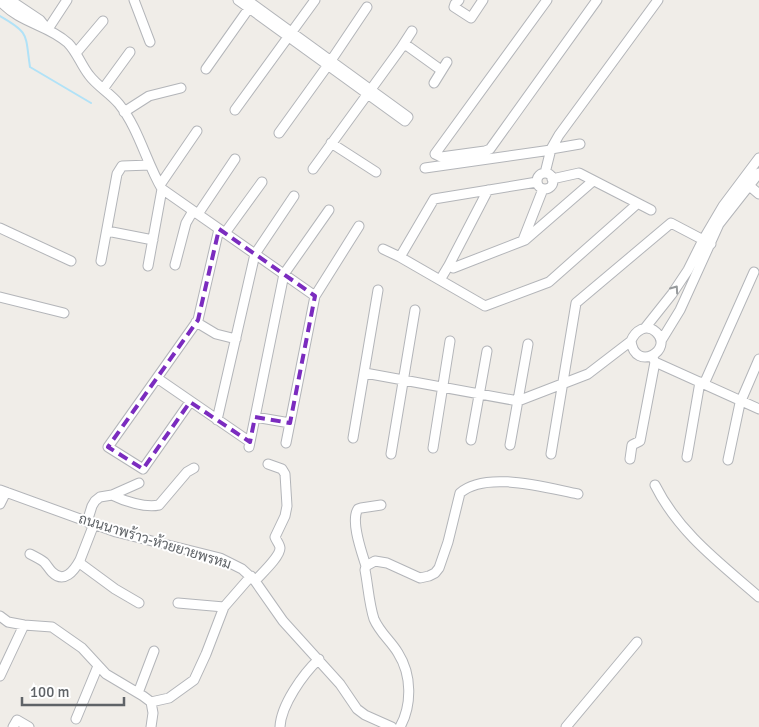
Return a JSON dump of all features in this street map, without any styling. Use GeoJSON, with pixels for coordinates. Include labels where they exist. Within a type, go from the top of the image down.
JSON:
{"type":"FeatureCollection","features":[{"type":"Feature","properties":{"kind":"street"},"geometry":{"type":"LineString","coordinates":[[10,0],[40,20],[48,29]]}},
{"type":"Feature","properties":{"kind":"street"},"geometry":{"type":"LineString","coordinates":[[48,29],[67,0]]}},
{"type":"Feature","properties":{"kind":"street"},"geometry":{"type":"LineString","coordinates":[[134,0],[150,42]]}},
{"type":"Feature","properties":{"kind":"street"},"geometry":{"type":"LineString","coordinates":[[238,0],[251,3],[290,35],[369,91]]}},
{"type":"Feature","properties":{"kind":"street"},"geometry":{"type":"LineString","coordinates":[[235,110],[315,0]]}},
{"type":"Feature","properties":{"kind":"street"},"geometry":{"type":"LineString","coordinates":[[459,0],[454,7],[471,18],[483,0]]}},
{"type":"Feature","properties":{"kind":"street"},"geometry":{"type":"LineString","coordinates":[[547,0],[435,154],[441,157],[490,149],[597,0]]}},
{"type":"Feature","properties":{"kind":"street"},"geometry":{"type":"LineString","coordinates":[[400,257],[434,199],[488,190],[540,185],[549,188],[552,182],[548,176],[551,149],[658,0]]}},
{"type":"Feature","properties":{"kind":"street"},"geometry":{"type":"LineString","coordinates":[[0,1],[8,10],[26,21],[48,29],[63,38],[76,53],[92,79],[119,104],[136,130],[161,187],[315,296]]}},
{"type":"Feature","properties":{"kind":"street"},"geometry":{"type":"LineString","coordinates":[[206,68],[251,3]]}},
{"type":"Feature","properties":{"kind":"street"},"geometry":{"type":"LineString","coordinates":[[279,132],[330,63],[367,7]]}},
{"type":"Feature","properties":{"kind":"street"},"geometry":{"type":"LineString","coordinates":[[76,53],[103,21]]}},
{"type":"Feature","properties":{"kind":"street"},"geometry":{"type":"LineString","coordinates":[[313,169],[412,31]]}},
{"type":"Feature","properties":{"kind":"street"},"geometry":{"type":"LineString","coordinates":[[401,48],[409,47],[441,70]]}},
{"type":"Feature","properties":{"kind":"street"},"geometry":{"type":"LineString","coordinates":[[103,89],[130,52]]}},
{"type":"Feature","properties":{"kind":"street"},"geometry":{"type":"LineString","coordinates":[[434,83],[447,62]]}},
{"type":"Feature","properties":{"kind":"street"},"geometry":{"type":"LineString","coordinates":[[124,112],[149,96],[181,88]]}},
{"type":"Feature","properties":{"kind":"street"},"geometry":{"type":"LineString","coordinates":[[148,266],[154,240],[161,187],[198,131]]}},
{"type":"Feature","properties":{"kind":"street"},"geometry":{"type":"LineString","coordinates":[[331,143],[376,172]]}},
{"type":"Feature","properties":{"kind":"street"},"geometry":{"type":"LineString","coordinates":[[425,168],[580,144]]}},
{"type":"Feature","properties":{"kind":"street"},"geometry":{"type":"LineString","coordinates":[[645,328],[672,294],[707,242],[746,183],[759,158]]}},
{"type":"Feature","properties":{"kind":"street"},"geometry":{"type":"LineString","coordinates":[[175,265],[186,223],[235,159]]}},
{"type":"Feature","properties":{"kind":"street"},"geometry":{"type":"LineString","coordinates":[[101,261],[117,174],[122,166],[150,165]]}},
{"type":"Feature","properties":{"kind":"street"},"geometry":{"type":"LineString","coordinates":[[522,241],[540,185],[539,176],[579,173],[651,210]]}},
{"type":"Feature","properties":{"kind":"street"},"geometry":{"type":"LineString","coordinates":[[746,183],[759,173]]}},
{"type":"Feature","properties":{"kind":"street"},"geometry":{"type":"LineString","coordinates":[[449,265],[453,268],[522,241],[593,180]]}},
{"type":"Feature","properties":{"kind":"street"},"geometry":{"type":"LineString","coordinates":[[190,402],[143,469],[108,447],[196,322],[222,231],[262,182]]}},
{"type":"Feature","properties":{"kind":"street"},"geometry":{"type":"LineString","coordinates":[[746,183],[759,194]]}},
{"type":"Feature","properties":{"kind":"street"},"geometry":{"type":"LineString","coordinates":[[440,280],[488,190]]}},
{"type":"Feature","properties":{"kind":"street"},"geometry":{"type":"LineString","coordinates":[[217,420],[255,254],[294,196]]}},
{"type":"Feature","properties":{"kind":"street"},"geometry":{"type":"LineString","coordinates":[[383,248],[485,306],[549,282],[637,204]]}},
{"type":"Feature","properties":{"kind":"street"},"geometry":{"type":"LineString","coordinates":[[157,378],[250,445],[284,274],[329,210]]}},
{"type":"Feature","properties":{"kind":"street"},"geometry":{"type":"LineString","coordinates":[[551,454],[576,303],[671,223],[707,242]]}},
{"type":"Feature","properties":{"kind":"street"},"geometry":{"type":"LineString","coordinates":[[286,443],[315,296],[359,226]]}},
{"type":"Feature","properties":{"kind":"street"},"geometry":{"type":"LineString","coordinates":[[0,228],[71,261]]}},
{"type":"Feature","properties":{"kind":"street"},"geometry":{"type":"LineString","coordinates":[[107,231],[154,240]]}},
{"type":"Feature","properties":{"kind":"street"},"geometry":{"type":"LineString","coordinates":[[630,460],[632,445],[640,441],[653,359],[660,348],[661,341],[680,310],[707,242]]}},
{"type":"Feature","properties":{"kind":"street"},"geometry":{"type":"LineString","coordinates":[[688,457],[702,383],[754,272]]}},
{"type":"Feature","properties":{"kind":"street"},"geometry":{"type":"LineString","coordinates":[[353,438],[378,290]]}},
{"type":"Feature","properties":{"kind":"street"},"geometry":{"type":"LineString","coordinates":[[0,297],[64,313]]}},
{"type":"Feature","properties":{"kind":"street"},"geometry":{"type":"LineString","coordinates":[[391,454],[415,310]]}},
{"type":"Feature","properties":{"kind":"street"},"geometry":{"type":"LineString","coordinates":[[196,322],[216,334],[236,339]]}},
{"type":"Feature","properties":{"kind":"street"},"geometry":{"type":"LineString","coordinates":[[364,373],[518,401],[588,374],[631,341],[634,334],[639,330],[645,328],[653,329],[661,341]]}},
{"type":"Feature","properties":{"kind":"street"},"geometry":{"type":"LineString","coordinates":[[432,448],[450,341]]}},
{"type":"Feature","properties":{"kind":"street"},"geometry":{"type":"LineString","coordinates":[[631,341],[632,348],[636,354],[653,359],[759,409]]}},
{"type":"Feature","properties":{"kind":"street"},"geometry":{"type":"LineString","coordinates":[[510,445],[528,344]]}},
{"type":"Feature","properties":{"kind":"street"},"geometry":{"type":"LineString","coordinates":[[471,440],[487,351]]}},
{"type":"Feature","properties":{"kind":"street"},"geometry":{"type":"LineString","coordinates":[[728,460],[741,401],[759,358]]}},
{"type":"Feature","properties":{"kind":"street"},"geometry":{"type":"LineString","coordinates":[[255,417],[290,424]]}},
{"type":"Feature","properties":{"kind":"street"},"geometry":{"type":"LineString","coordinates":[[151,702],[169,698],[194,680],[224,607],[271,564],[279,551],[280,547],[275,536],[285,516],[287,506],[285,474],[282,469],[268,464]]}},
{"type":"Feature","properties":{"kind":"street"},"geometry":{"type":"LineString","coordinates":[[112,495],[120,499],[153,506],[159,504],[187,472],[194,468]]}},
{"type":"Feature","properties":{"kind":"street"},"geometry":{"type":"LineString","coordinates":[[366,566],[375,561],[387,563],[420,578],[435,572],[439,568],[448,542],[460,493],[465,489],[482,483],[509,482],[578,494]]}},
{"type":"Feature","properties":{"kind":"street"},"geometry":{"type":"LineString","coordinates":[[30,554],[43,562],[54,574],[60,577],[68,575],[80,560],[91,523],[95,501],[100,497],[112,495],[139,483]]}},
{"type":"Feature","properties":{"kind":"street"},"geometry":{"type":"LineString","coordinates":[[655,485],[688,534],[714,560],[759,598]]}},
{"type":"Feature","properties":{"kind":"street"},"geometry":{"type":"LineString","coordinates":[[0,504],[3,491]]}},
{"type":"Feature","properties":{"kind":"street","name":"ถนนนาพร้าว-ห้วยยายพรหม"},"geometry":{"type":"LineString","coordinates":[[3,491],[116,532],[231,562],[253,579],[283,620],[340,684],[350,702],[365,715],[392,727]]}},
{"type":"Feature","properties":{"kind":"street"},"geometry":{"type":"LineString","coordinates":[[381,505],[358,509],[355,515],[374,617],[380,631],[399,654],[406,671],[409,706],[400,727]]}},
{"type":"Feature","properties":{"kind":"street"},"geometry":{"type":"LineString","coordinates":[[80,560],[83,567],[140,603]]}},
{"type":"Feature","properties":{"kind":"street"},"geometry":{"type":"LineString","coordinates":[[178,603],[224,607]]}},
{"type":"Feature","properties":{"kind":"street"},"geometry":{"type":"LineString","coordinates":[[0,616],[8,622],[52,627],[82,648],[106,674],[151,702],[153,713],[151,727]]}},
{"type":"Feature","properties":{"kind":"street"},"geometry":{"type":"LineString","coordinates":[[0,676],[24,625]]}},
{"type":"Feature","properties":{"kind":"street"},"geometry":{"type":"LineString","coordinates":[[566,727],[637,642]]}},
{"type":"Feature","properties":{"kind":"street"},"geometry":{"type":"LineString","coordinates":[[138,693],[154,651]]}},
{"type":"Feature","properties":{"kind":"street"},"geometry":{"type":"LineString","coordinates":[[280,727],[282,713],[300,682],[319,659]]}},
{"type":"Feature","properties":{"kind":"street"},"geometry":{"type":"LineString","coordinates":[[76,719],[98,666]]}},
{"type":"Feature","properties":{"kind":"street"},"geometry":{"type":"LineString","coordinates":[[13,727],[17,720],[29,727]]}},
{"type":"Feature","properties":{"kind":"highlighted area"},"geometry":{"type":"Polygon","coordinates":[[[219,229],[315,296],[290,423],[255,417],[250,442],[190,402],[143,469],[108,447],[198,320],[219,229]]]}},
{"type":"Feature","properties":{"kind":"waterway"},"geometry":{"type":"LineString","coordinates":[[0,16],[17,26],[24,35],[30,67],[91,103]]}}]}
